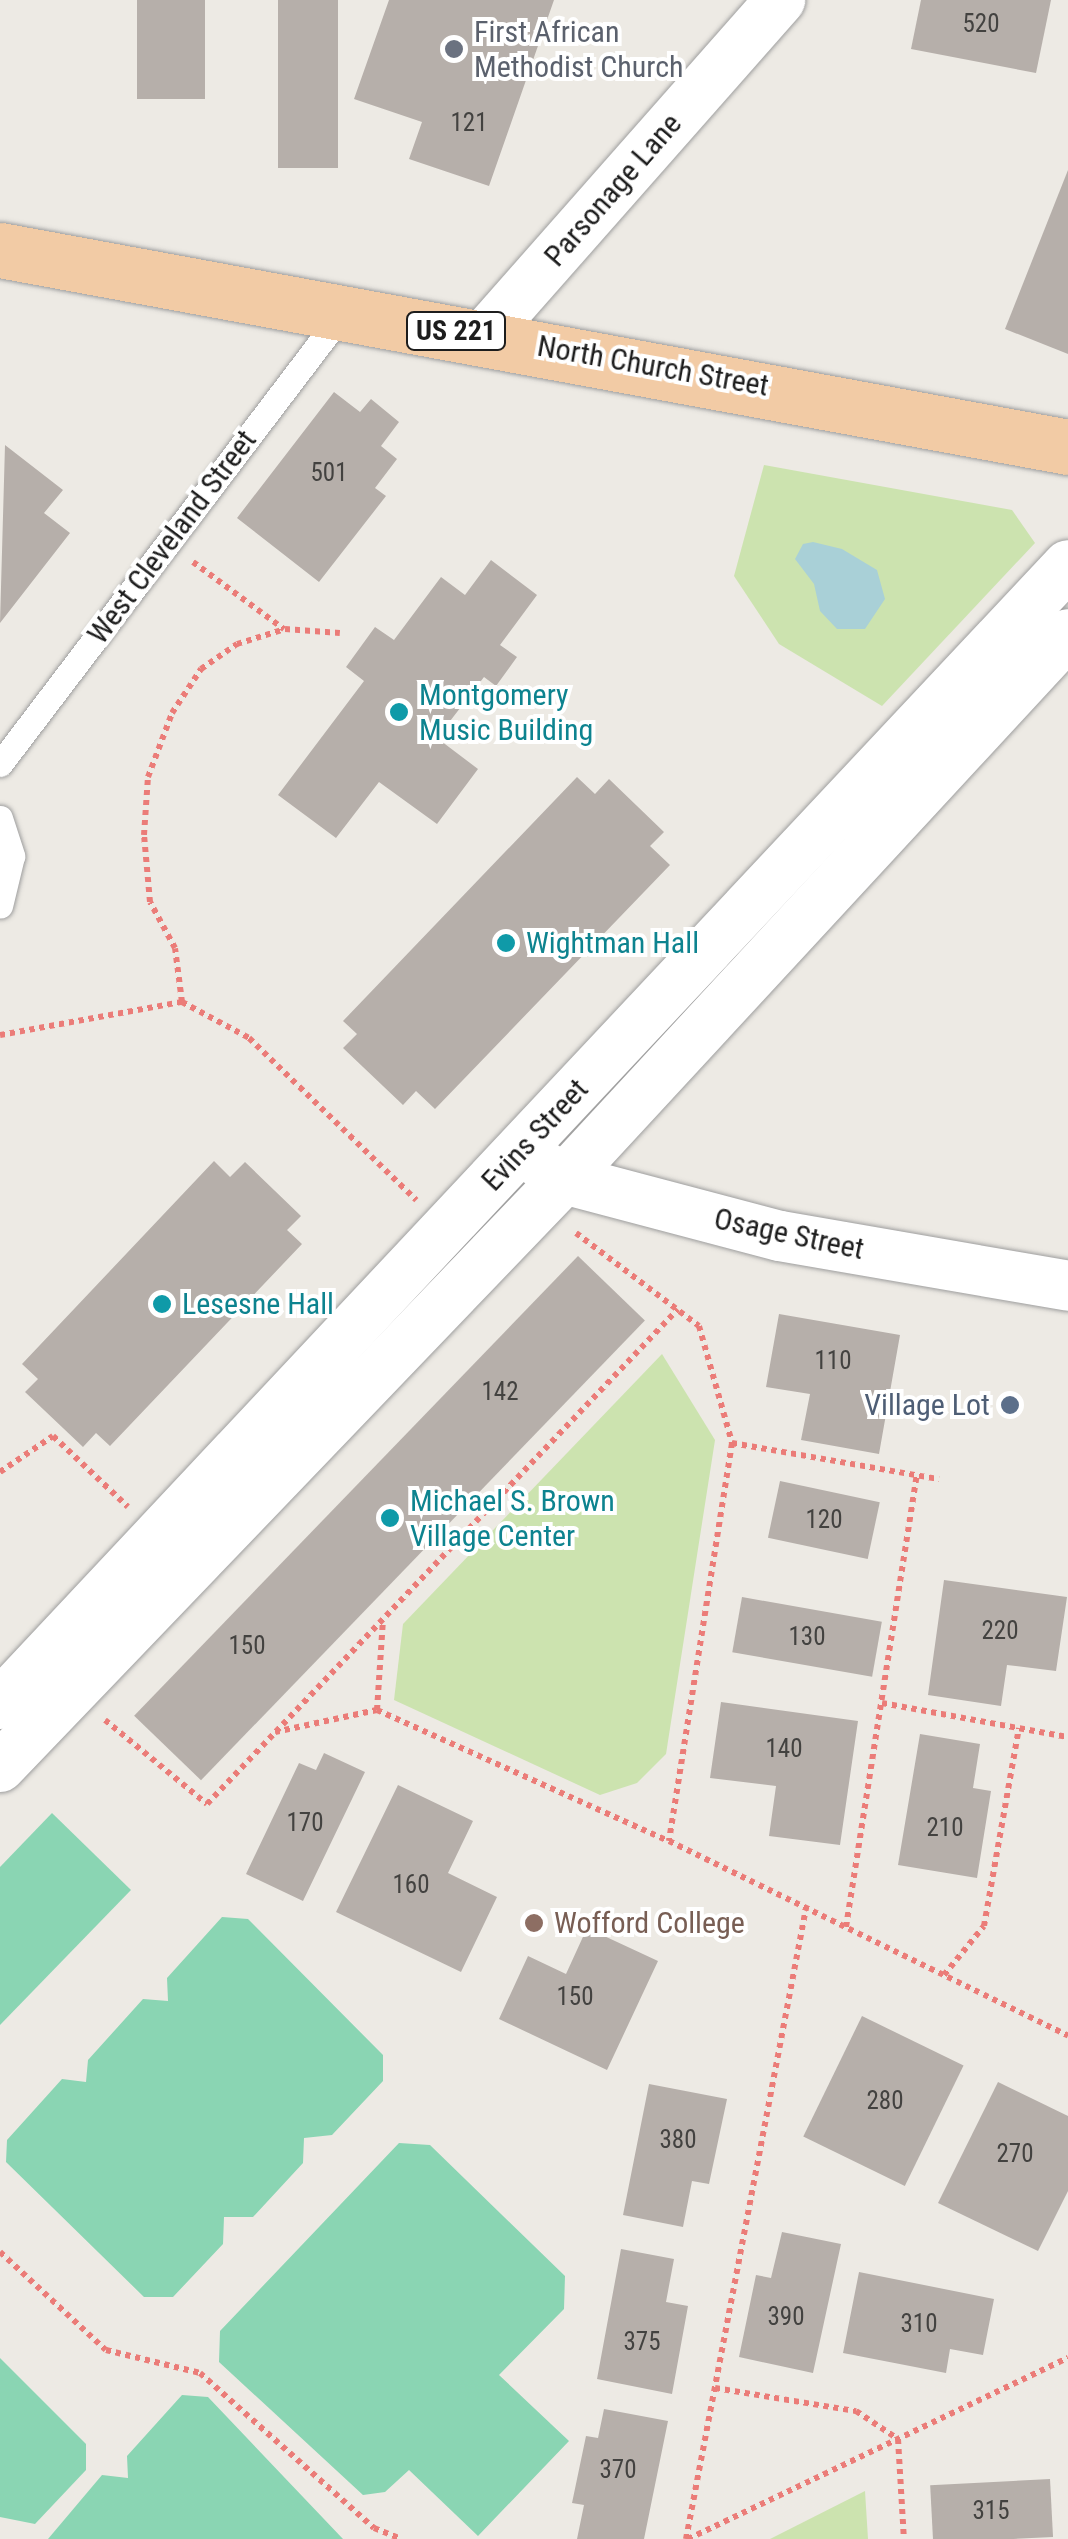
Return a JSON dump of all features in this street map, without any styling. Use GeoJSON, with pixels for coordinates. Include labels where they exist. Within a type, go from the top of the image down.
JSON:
{"type":"FeatureCollection","features":[{"type":"Feature","properties":{"kind":"main road","name":"North Church Street"},"geometry":{"type":"LineString","coordinates":[[0,250],[345,310],[1068,447]]}},
{"type":"Feature","properties":{"kind":"street","name":"Parsonage Lane"},"geometry":{"type":"LineString","coordinates":[[484,336],[780,0]]}},
{"type":"Feature","properties":{"kind":"street","name":"Evins Street"},"geometry":{"type":"LineString","coordinates":[[0,1704],[1068,564]]}},
{"type":"Feature","properties":{"kind":"street","name":"Evins Street"},"geometry":{"type":"LineString","coordinates":[[0,1767],[551,1193],[1068,634]]}},
{"type":"Feature","properties":{"kind":"street","name":"Osage Street"},"geometry":{"type":"LineString","coordinates":[[521,1150],[551,1193],[1068,1286]]}},
{"type":"Feature","properties":{"kind":"lane","name":"West Cleveland Street"},"geometry":{"type":"LineString","coordinates":[[0,764],[345,310]]}},
{"type":"Feature","properties":{"kind":"lane"},"geometry":{"type":"LineString","coordinates":[[0,818],[12,856],[0,906]]}},
{"type":"Feature","properties":{"kind":"path"},"geometry":{"type":"LineString","coordinates":[[168,543],[285,630]]}},
{"type":"Feature","properties":{"kind":"path"},"geometry":{"type":"LineString","coordinates":[[182,1002],[175,948],[150,902],[144,834],[148,777],[172,713],[201,670],[238,644],[285,630],[340,633]]}},
{"type":"Feature","properties":{"kind":"path"},"geometry":{"type":"LineString","coordinates":[[0,1036],[182,1002],[249,1038],[428,1212]]}},
{"type":"Feature","properties":{"kind":"path"},"geometry":{"type":"LineString","coordinates":[[551,1193],[699,1326],[732,1443],[669,1841]]}},
{"type":"Feature","properties":{"kind":"path"},"geometry":{"type":"LineString","coordinates":[[100,1716],[207,1804],[678,1309]]}},
{"type":"Feature","properties":{"kind":"path"},"geometry":{"type":"LineString","coordinates":[[0,1472],[53,1436],[143,1522]]}},
{"type":"Feature","properties":{"kind":"path"},"geometry":{"type":"LineString","coordinates":[[732,1443],[939,1479]]}},
{"type":"Feature","properties":{"kind":"path"},"geometry":{"type":"LineString","coordinates":[[846,1928],[917,1476]]}},
{"type":"Feature","properties":{"kind":"path"},"geometry":{"type":"LineString","coordinates":[[376,1710],[383,1619]]}},
{"type":"Feature","properties":{"kind":"path"},"geometry":{"type":"LineString","coordinates":[[882,1702],[1068,1737]]}},
{"type":"Feature","properties":{"kind":"path"},"geometry":{"type":"LineString","coordinates":[[276,1732],[376,1710],[669,1841],[1068,2036]]}},
{"type":"Feature","properties":{"kind":"path"},"geometry":{"type":"LineString","coordinates":[[944,1975],[984,1926],[1019,1728]]}},
{"type":"Feature","properties":{"kind":"path"},"geometry":{"type":"LineString","coordinates":[[687,2539],[806,1908]]}},
{"type":"Feature","properties":{"kind":"path"},"geometry":{"type":"LineString","coordinates":[[0,2252],[106,2350],[200,2373],[374,2528],[400,2539]]}},
{"type":"Feature","properties":{"kind":"path"},"geometry":{"type":"LineString","coordinates":[[687,2539],[1068,2358]]}},
{"type":"Feature","properties":{"kind":"path"},"geometry":{"type":"LineString","coordinates":[[715,2388],[856,2411],[898,2439]]}},
{"type":"Feature","properties":{"kind":"path"},"geometry":{"type":"LineString","coordinates":[[898,2439],[904,2539]]}},
{"type":"Feature","properties":{"kind":"green space"},"geometry":{"type":"Polygon","coordinates":[[[764,465],[1012,510],[1035,543],[882,706],[779,644],[734,576],[764,465]]]}},
{"type":"Feature","properties":{"kind":"green space"},"geometry":{"type":"Polygon","coordinates":[[[662,1354],[715,1440],[666,1754],[637,1783],[600,1795],[394,1700],[403,1624],[662,1354]]]}},
{"type":"Feature","properties":{"kind":"green space"},"geometry":{"type":"Polygon","coordinates":[[[52,1813],[131,1890],[0,2025],[0,1867],[52,1813]]]}},
{"type":"Feature","properties":{"kind":"green space"},"geometry":{"type":"Polygon","coordinates":[[[222,1917],[248,1919],[383,2055],[383,2081],[332,2135],[304,2138],[303,2163],[253,2217],[224,2217],[223,2244],[173,2297],[144,2297],[6,2162],[7,2140],[62,2079],[86,2082],[88,2060],[143,1999],[168,2001],[167,1978],[222,1917]]]}},
{"type":"Feature","properties":{"kind":"green space"},"geometry":{"type":"Polygon","coordinates":[[[399,2143],[430,2145],[565,2276],[564,2309],[499,2375],[569,2441],[478,2536],[409,2470],[385,2492],[363,2495],[219,2362],[220,2331],[399,2143]]]}},
{"type":"Feature","properties":{"kind":"green space"},"geometry":{"type":"Polygon","coordinates":[[[0,2358],[86,2444],[86,2470],[35,2524],[0,2517],[0,2358]]]}},
{"type":"Feature","properties":{"kind":"green space"},"geometry":{"type":"Polygon","coordinates":[[[182,2395],[208,2397],[343,2539],[48,2539],[102,2475],[128,2478],[127,2456],[182,2395]]]}},
{"type":"Feature","properties":{"kind":"green space"},"geometry":{"type":"Polygon","coordinates":[[[865,2491],[868,2539],[770,2539],[865,2491]]]}},
{"type":"Feature","properties":{"kind":"water"},"geometry":{"type":"Polygon","coordinates":[[[813,542],[842,549],[877,570],[885,599],[865,629],[837,629],[820,611],[814,584],[795,559],[803,544],[813,542]]]}},
{"type":"Feature","properties":{"kind":"building"},"geometry":{"type":"Polygon","coordinates":[[[137,0],[205,0],[205,99],[137,99],[137,0]]]}},
{"type":"Feature","properties":{"kind":"building"},"geometry":{"type":"Polygon","coordinates":[[[278,0],[338,0],[338,168],[278,168],[278,0]]]}},
{"type":"Feature","properties":{"kind":"building","name":"First African Methodist Church"},"geometry":{"type":"Polygon","coordinates":[[[389,0],[554,0],[489,186],[409,159],[422,122],[354,99],[389,0]]]}},
{"type":"Feature","properties":{"kind":"building"},"geometry":{"type":"Polygon","coordinates":[[[921,0],[1051,0],[1036,73],[911,49],[921,0]]]}},
{"type":"Feature","properties":{"kind":"building"},"geometry":{"type":"Polygon","coordinates":[[[1068,170],[1068,354],[1005,329],[1068,170]]]}},
{"type":"Feature","properties":{"kind":"building"},"geometry":{"type":"Polygon","coordinates":[[[334,392],[360,412],[371,399],[399,422],[381,446],[397,459],[375,488],[386,496],[319,582],[237,518],[334,392]]]}},
{"type":"Feature","properties":{"kind":"building"},"geometry":{"type":"Polygon","coordinates":[[[5,445],[63,490],[44,513],[70,533],[0,623],[5,445]]]}},
{"type":"Feature","properties":{"kind":"building","name":"Montgomery Music Building"},"geometry":{"type":"Polygon","coordinates":[[[491,560],[537,595],[500,645],[517,657],[496,686],[484,677],[437,738],[478,769],[437,824],[379,782],[336,838],[278,795],[364,681],[346,667],[375,627],[394,640],[441,577],[465,595],[491,560]]]}},
{"type":"Feature","properties":{"kind":"building","name":"Wightman Hall"},"geometry":{"type":"Polygon","coordinates":[[[577,777],[595,794],[609,779],[664,832],[650,846],[670,865],[435,1109],[416,1091],[403,1105],[343,1048],[357,1034],[343,1021],[577,777]]]}},
{"type":"Feature","properties":{"kind":"building","name":"Lesesne Hall"},"geometry":{"type":"Polygon","coordinates":[[[214,1161],[230,1177],[245,1162],[301,1216],[287,1230],[302,1244],[110,1446],[96,1433],[83,1447],[25,1392],[38,1379],[22,1364],[214,1161]]]}},
{"type":"Feature","properties":{"kind":"building","name":"Michael S. Brown Village Center"},"geometry":{"type":"Polygon","coordinates":[[[578,1256],[645,1321],[201,1780],[134,1716],[578,1256]]]}},
{"type":"Feature","properties":{"kind":"building"},"geometry":{"type":"Polygon","coordinates":[[[779,1314],[900,1335],[879,1454],[801,1440],[810,1394],[766,1387],[779,1314]]]}},
{"type":"Feature","properties":{"kind":"building"},"geometry":{"type":"Polygon","coordinates":[[[780,1481],[880,1502],[868,1559],[768,1538],[780,1481]]]}},
{"type":"Feature","properties":{"kind":"building"},"geometry":{"type":"Polygon","coordinates":[[[944,1580],[1067,1597],[1056,1671],[1007,1665],[1001,1706],[928,1695],[944,1580]]]}},
{"type":"Feature","properties":{"kind":"building"},"geometry":{"type":"Polygon","coordinates":[[[742,1597],[882,1622],[872,1677],[732,1652],[742,1597]]]}},
{"type":"Feature","properties":{"kind":"building"},"geometry":{"type":"Polygon","coordinates":[[[721,1702],[858,1721],[840,1845],[769,1836],[776,1786],[710,1778],[721,1702]]]}},
{"type":"Feature","properties":{"kind":"building"},"geometry":{"type":"Polygon","coordinates":[[[920,1734],[980,1744],[973,1788],[991,1791],[977,1878],[898,1865],[920,1734]]]}},
{"type":"Feature","properties":{"kind":"building"},"geometry":{"type":"Polygon","coordinates":[[[324,1753],[365,1772],[303,1901],[246,1874],[299,1763],[316,1770],[324,1753]]]}},
{"type":"Feature","properties":{"kind":"building"},"geometry":{"type":"Polygon","coordinates":[[[398,1785],[473,1821],[448,1873],[497,1897],[461,1972],[336,1912],[398,1785]]]}},
{"type":"Feature","properties":{"kind":"building"},"geometry":{"type":"Polygon","coordinates":[[[587,1928],[658,1961],[607,2070],[499,2019],[528,1956],[566,1974],[587,1928]]]}},
{"type":"Feature","properties":{"kind":"building"},"geometry":{"type":"Polygon","coordinates":[[[862,2016],[964,2066],[905,2186],[803,2136],[862,2016]]]}},
{"type":"Feature","properties":{"kind":"building"},"geometry":{"type":"Polygon","coordinates":[[[998,2082],[1068,2116],[1068,2191],[1038,2251],[938,2203],[998,2082]]]}},
{"type":"Feature","properties":{"kind":"building"},"geometry":{"type":"Polygon","coordinates":[[[649,2084],[727,2099],[709,2184],[692,2181],[683,2227],[623,2215],[649,2084]]]}},
{"type":"Feature","properties":{"kind":"building"},"geometry":{"type":"Polygon","coordinates":[[[782,2232],[841,2244],[813,2373],[739,2357],[756,2275],[771,2278],[782,2232]]]}},
{"type":"Feature","properties":{"kind":"building"},"geometry":{"type":"Polygon","coordinates":[[[621,2249],[674,2259],[666,2302],[688,2306],[672,2394],[597,2379],[621,2249]]]}},
{"type":"Feature","properties":{"kind":"building"},"geometry":{"type":"Polygon","coordinates":[[[859,2272],[994,2299],[983,2355],[950,2349],[946,2373],[843,2353],[859,2272]]]}},
{"type":"Feature","properties":{"kind":"building"},"geometry":{"type":"Polygon","coordinates":[[[604,2409],[668,2421],[644,2539],[577,2539],[584,2505],[572,2503],[586,2436],[598,2438],[604,2409]]]}},
{"type":"Feature","properties":{"kind":"building"},"geometry":{"type":"Polygon","coordinates":[[[1050,2479],[1053,2537],[933,2539],[930,2485],[1050,2479]]]}},
{"type":"Feature","properties":{"kind":"place","name":"First African Methodist Church"},"geometry":{"type":"Point","coordinates":[454,49]}},
{"type":"Feature","properties":{"kind":"place","name":"Montgomery Music Building"},"geometry":{"type":"Point","coordinates":[399,712]}},
{"type":"Feature","properties":{"kind":"place","name":"Wightman Hall"},"geometry":{"type":"Point","coordinates":[506,943]}},
{"type":"Feature","properties":{"kind":"place","name":"Lesesne Hall"},"geometry":{"type":"Point","coordinates":[162,1304]}},
{"type":"Feature","properties":{"kind":"place","name":"Village Lot"},"geometry":{"type":"Point","coordinates":[1010,1405]}},
{"type":"Feature","properties":{"kind":"place","name":"Michael S. Brown Village Center"},"geometry":{"type":"Point","coordinates":[390,1518]}},
{"type":"Feature","properties":{"kind":"place","name":"Wofford College"},"geometry":{"type":"Point","coordinates":[534,1923]}}]}
